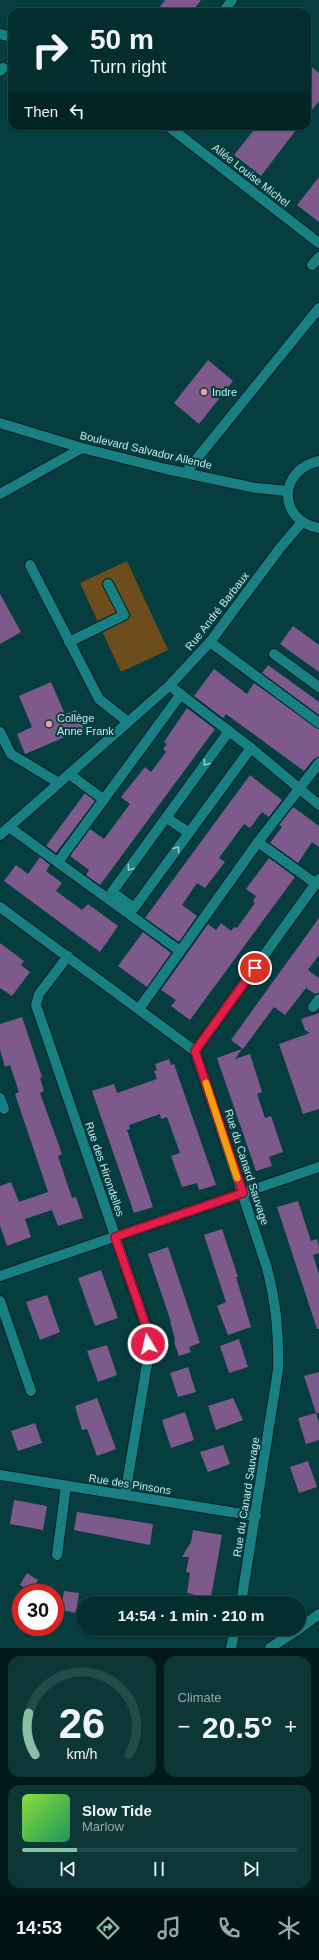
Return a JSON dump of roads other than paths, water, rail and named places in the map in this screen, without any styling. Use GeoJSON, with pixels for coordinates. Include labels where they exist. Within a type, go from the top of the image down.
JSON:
{"type":"FeatureCollection","features":[{"type":"Feature","properties":{"kind":"street","name":"Allée Louise Michel"},"geometry":{"type":"LineString","coordinates":[[173,130],[319,243]]}},
{"type":"Feature","properties":{"kind":"street"},"geometry":{"type":"LineString","coordinates":[[312,265],[319,257]]}},
{"type":"Feature","properties":{"kind":"street"},"geometry":{"type":"LineString","coordinates":[[186,472],[319,308]]}},
{"type":"Feature","properties":{"kind":"street","name":"Boulevard Salvador Allende"},"geometry":{"type":"LineString","coordinates":[[0,423],[82,448],[256,488],[288,491]]}},
{"type":"Feature","properties":{"kind":"street"},"geometry":{"type":"LineString","coordinates":[[0,494],[82,448]]}},
{"type":"Feature","properties":{"kind":"street"},"geometry":{"type":"LineString","coordinates":[[319,461],[308,464],[298,470],[291,480],[288,491],[289,503],[294,514],[302,522],[319,528]]}},
{"type":"Feature","properties":{"kind":"street","name":"Rue André Barbaux"},"geometry":{"type":"LineString","coordinates":[[0,835],[169,686],[210,642],[280,548],[302,522]]}},
{"type":"Feature","properties":{"kind":"street"},"geometry":{"type":"LineString","coordinates":[[30,565],[99,699],[128,722]]}},
{"type":"Feature","properties":{"kind":"street"},"geometry":{"type":"LineString","coordinates":[[70,642],[124,615],[108,584]]}},
{"type":"Feature","properties":{"kind":"street"},"geometry":{"type":"LineString","coordinates":[[210,642],[319,723]]}},
{"type":"Feature","properties":{"kind":"street"},"geometry":{"type":"LineString","coordinates":[[274,654],[319,686]]}},
{"type":"Feature","properties":{"kind":"street"},"geometry":{"type":"LineString","coordinates":[[169,686],[251,748],[319,805]]}},
{"type":"Feature","properties":{"kind":"street"},"geometry":{"type":"LineString","coordinates":[[58,862],[181,694]]}},
{"type":"Feature","properties":{"kind":"street"},"geometry":{"type":"LineString","coordinates":[[229,731],[112,892],[134,908],[251,748]]}},
{"type":"Feature","properties":{"kind":"street"},"geometry":{"type":"LineString","coordinates":[[0,732],[11,754],[59,783]]}},
{"type":"Feature","properties":{"kind":"street"},"geometry":{"type":"LineString","coordinates":[[139,1009],[258,842],[298,788],[319,763]]}},
{"type":"Feature","properties":{"kind":"street"},"geometry":{"type":"LineString","coordinates":[[69,774],[103,799]]}},
{"type":"Feature","properties":{"kind":"street"},"geometry":{"type":"LineString","coordinates":[[166,818],[189,833]]}},
{"type":"Feature","properties":{"kind":"street"},"geometry":{"type":"LineString","coordinates":[[9,827],[180,951]]}},
{"type":"Feature","properties":{"kind":"street"},"geometry":{"type":"LineString","coordinates":[[0,907],[195,1051],[317,881],[258,842]]}},
{"type":"Feature","properties":{"kind":"street","name":"Rue des Hirondelles"},"geometry":{"type":"LineString","coordinates":[[68,956],[39,994],[36,1005],[145,1323],[148,1344],[147,1364],[125,1495]]}},
{"type":"Feature","properties":{"kind":"street","name":"Rue du Canard Sauvage"},"geometry":{"type":"LineString","coordinates":[[195,1051],[267,1268],[275,1301],[279,1333],[278,1370],[242,1596]]}},
{"type":"Feature","properties":{"kind":"street"},"geometry":{"type":"LineString","coordinates":[[0,1098],[4,1109]]}},
{"type":"Feature","properties":{"kind":"street"},"geometry":{"type":"LineString","coordinates":[[0,1276],[319,1167]]}},
{"type":"Feature","properties":{"kind":"street"},"geometry":{"type":"LineString","coordinates":[[0,1301],[30,1391]]}},
{"type":"Feature","properties":{"kind":"street","name":"Rue des Pinsons"},"geometry":{"type":"LineString","coordinates":[[0,1475],[256,1516]]}},
{"type":"Feature","properties":{"kind":"street"},"geometry":{"type":"LineString","coordinates":[[57,1555],[66,1486]]}},
{"type":"Feature","properties":{"kind":"street"},"geometry":{"type":"LineString","coordinates":[[306,1624],[319,1614]]}},
{"type":"Feature","properties":{"kind":"street"},"geometry":{"type":"LineString","coordinates":[[231,1648],[234,1636]]}},
{"type":"Feature","properties":{"kind":"street"},"geometry":{"type":"LineString","coordinates":[[270,1648],[288,1636]]}},
{"type":"Feature","properties":{"kind":"place","name":"Indre"},"geometry":{"type":"Point","coordinates":[204,392]}},
{"type":"Feature","properties":{"kind":"place","name":"Collège Anne Frank"},"geometry":{"type":"Point","coordinates":[49,724]}}]}
